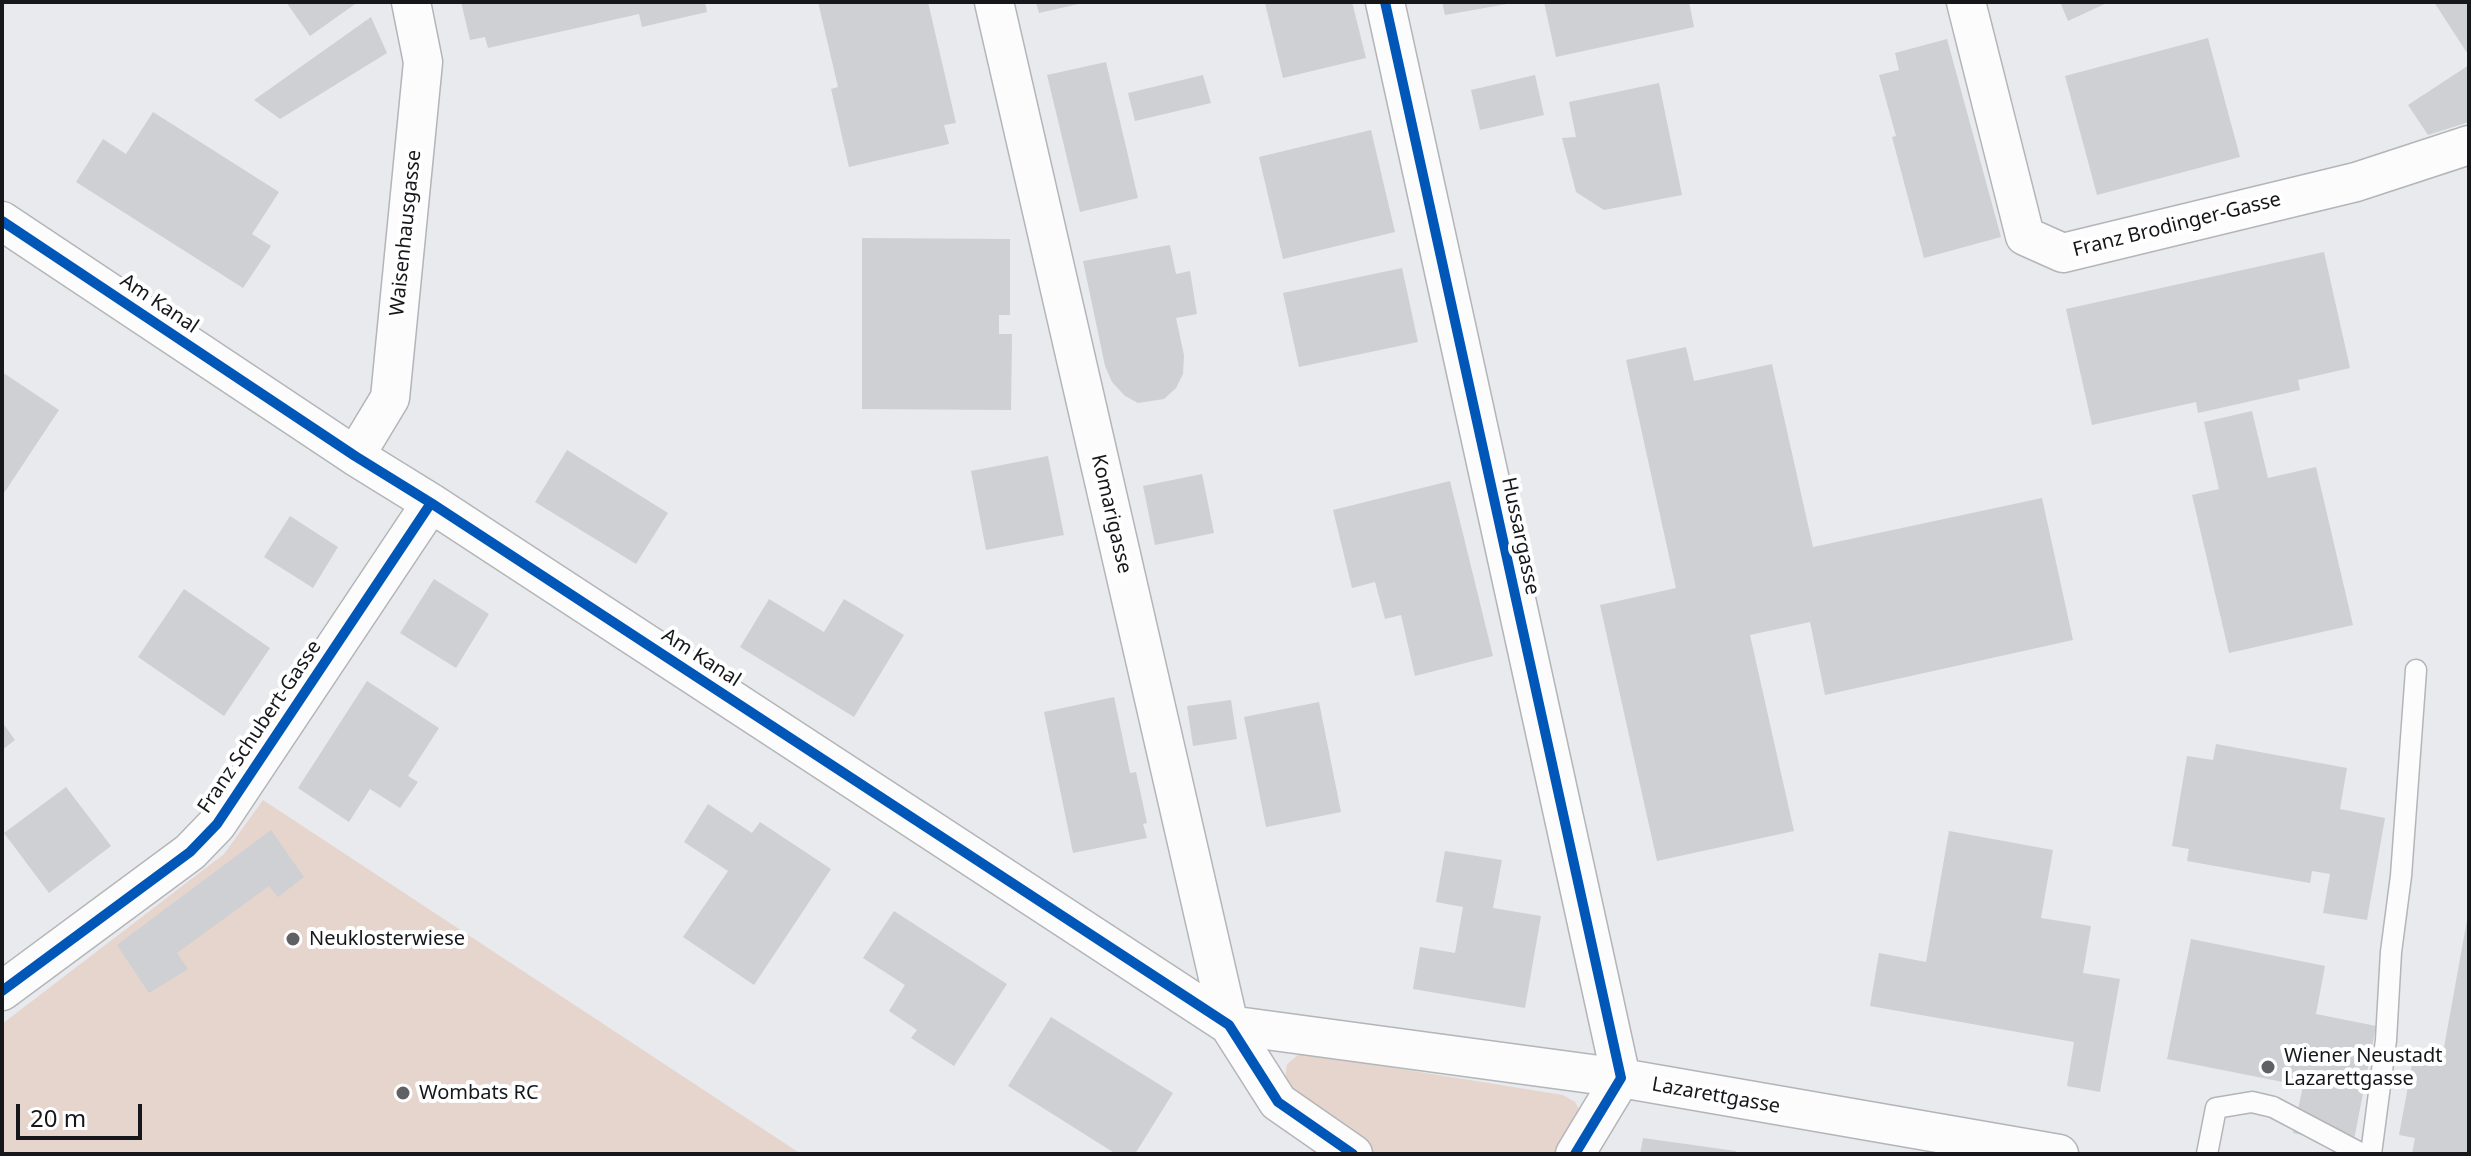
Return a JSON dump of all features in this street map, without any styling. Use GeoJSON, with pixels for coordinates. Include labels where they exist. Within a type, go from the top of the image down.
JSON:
{"type":"FeatureCollection","features":[{"type":"Feature","properties":{"kind":"street","name":"Waisenhausgasse"},"geometry":{"type":"LineString","coordinates":[[355,456],[390,398],[423,62],[411,2]]}},
{"type":"Feature","properties":{"kind":"street","name":"Komarigasse"},"geometry":{"type":"LineString","coordinates":[[994,2],[1229,1025]]}},
{"type":"Feature","properties":{"kind":"street","name":"Hussargasse"},"geometry":{"type":"LineString","coordinates":[[1385,2],[1621,1078]]}},
{"type":"Feature","properties":{"kind":"street","name":"Franz Brodinger-Gasse"},"geometry":{"type":"LineString","coordinates":[[1966,2],[2025,236],[2063,253],[2356,182],[2469,145]]}},
{"type":"Feature","properties":{"kind":"street","name":"Am Kanal"},"geometry":{"type":"LineString","coordinates":[[2,221],[355,456],[1229,1025],[1278,1102],[1353,1154]]}},
{"type":"Feature","properties":{"kind":"street","name":"Franz Schubert-Gasse"},"geometry":{"type":"LineString","coordinates":[[2,991],[190,852],[217,824],[431,503]]}},
{"type":"Feature","properties":{"kind":"street","name":"Lazarettgasse"},"geometry":{"type":"LineString","coordinates":[[1229,1025],[1621,1078],[2059,1154]]}},
{"type":"Feature","properties":{"kind":"street"},"geometry":{"type":"LineString","coordinates":[[1575,1154],[1621,1078]]}},
{"type":"Feature","properties":{"kind":"lane"},"geometry":{"type":"LineString","coordinates":[[2371,1154],[2386,1040],[2416,670]]}},
{"type":"Feature","properties":{"kind":"lane"},"geometry":{"type":"LineString","coordinates":[[2207,1154],[2216,1108],[2252,1102],[2273,1107],[2362,1154]]}},
{"type":"Feature","properties":{"kind":"shaded area","name":"Neuklosterwiese"},"geometry":{"type":"Polygon","coordinates":[[[263,800],[801,1154],[2,1154],[2,1024],[224,854],[263,800]]]}},
{"type":"Feature","properties":{"kind":"shaded area"},"geometry":{"type":"Polygon","coordinates":[[[1308,1054],[1563,1095],[1575,1102],[1581,1113],[1562,1154],[1377,1154],[1291,1093],[1285,1078],[1287,1064],[1298,1055],[1308,1054]]]}},
{"type":"Feature","properties":{"kind":"building"},"geometry":{"type":"Polygon","coordinates":[[[286,2],[358,2],[310,36],[286,2]]]}},
{"type":"Feature","properties":{"kind":"building"},"geometry":{"type":"Polygon","coordinates":[[[461,2],[705,2],[707,12],[642,27],[639,14],[488,48],[485,37],[470,40],[461,2]]]}},
{"type":"Feature","properties":{"kind":"building"},"geometry":{"type":"Polygon","coordinates":[[[818,2],[928,2],[956,123],[944,125],[949,144],[849,167],[831,89],[838,87],[818,2]]]}},
{"type":"Feature","properties":{"kind":"building"},"geometry":{"type":"Polygon","coordinates":[[[1036,2],[1083,2],[1083,3],[1039,13],[1036,2]]]}},
{"type":"Feature","properties":{"kind":"building"},"geometry":{"type":"Polygon","coordinates":[[[1352,2],[1366,58],[1283,78],[1265,3],[1352,2]]]}},
{"type":"Feature","properties":{"kind":"building"},"geometry":{"type":"Polygon","coordinates":[[[1442,2],[1507,2],[1507,4],[1445,15],[1442,2]]]}},
{"type":"Feature","properties":{"kind":"building"},"geometry":{"type":"Polygon","coordinates":[[[1544,2],[1689,2],[1694,27],[1556,57],[1544,2]]]}},
{"type":"Feature","properties":{"kind":"building"},"geometry":{"type":"Polygon","coordinates":[[[2060,2],[2109,2],[2068,21],[2060,2]]]}},
{"type":"Feature","properties":{"kind":"building"},"geometry":{"type":"Polygon","coordinates":[[[2434,2],[2469,2],[2469,56],[2434,2]]]}},
{"type":"Feature","properties":{"kind":"building"},"geometry":{"type":"Polygon","coordinates":[[[371,17],[387,53],[280,119],[254,100],[371,17]]]}},
{"type":"Feature","properties":{"kind":"building"},"geometry":{"type":"Polygon","coordinates":[[[2208,38],[2240,157],[2097,195],[2065,76],[2208,38]]]}},
{"type":"Feature","properties":{"kind":"building"},"geometry":{"type":"Polygon","coordinates":[[[1947,39],[2001,237],[1924,258],[1879,75],[1899,70],[1895,53],[1947,39]]]}},
{"type":"Feature","properties":{"kind":"building"},"geometry":{"type":"Polygon","coordinates":[[[1106,62],[1138,198],[1080,212],[1047,75],[1106,62]]]}},
{"type":"Feature","properties":{"kind":"building"},"geometry":{"type":"Polygon","coordinates":[[[2469,65],[2469,122],[2428,135],[2408,105],[2469,65]]]}},
{"type":"Feature","properties":{"kind":"building"},"geometry":{"type":"Polygon","coordinates":[[[1203,75],[1211,103],[1135,121],[1128,93],[1203,75]]]}},
{"type":"Feature","properties":{"kind":"building"},"geometry":{"type":"Polygon","coordinates":[[[1535,75],[1544,115],[1480,130],[1471,90],[1535,75]]]}},
{"type":"Feature","properties":{"kind":"building"},"geometry":{"type":"Polygon","coordinates":[[[1659,83],[1682,195],[1604,210],[1576,192],[1562,138],[1576,137],[1569,102],[1659,83]]]}},
{"type":"Feature","properties":{"kind":"building"},"geometry":{"type":"Polygon","coordinates":[[[153,112],[279,192],[252,234],[271,246],[243,288],[76,182],[103,139],[126,154],[153,112]]]}},
{"type":"Feature","properties":{"kind":"building"},"geometry":{"type":"Polygon","coordinates":[[[1371,130],[1395,232],[1283,259],[1259,157],[1371,130]]]}},
{"type":"Feature","properties":{"kind":"building"},"geometry":{"type":"Polygon","coordinates":[[[862,238],[1010,239],[1010,315],[999,315],[999,334],[1012,334],[1011,410],[862,409],[862,238]]]}},
{"type":"Feature","properties":{"kind":"building"},"geometry":{"type":"Polygon","coordinates":[[[1170,245],[1176,274],[1190,271],[1197,314],[1176,318],[1184,355],[1183,374],[1176,388],[1164,399],[1138,403],[1125,396],[1112,382],[1105,366],[1083,261],[1170,245]]]}},
{"type":"Feature","properties":{"kind":"building"},"geometry":{"type":"Polygon","coordinates":[[[2324,252],[2350,368],[2298,380],[2300,390],[2198,413],[2196,402],[2092,425],[2066,309],[2324,252]]]}},
{"type":"Feature","properties":{"kind":"building"},"geometry":{"type":"Polygon","coordinates":[[[1402,268],[1418,342],[1299,367],[1283,293],[1402,268]]]}},
{"type":"Feature","properties":{"kind":"building"},"geometry":{"type":"Polygon","coordinates":[[[1686,347],[1694,381],[1772,364],[1813,547],[2042,498],[2073,640],[1825,695],[1810,622],[1750,635],[1794,831],[1657,861],[1600,605],[1676,588],[1626,360],[1686,347]]]}},
{"type":"Feature","properties":{"kind":"building"},"geometry":{"type":"Polygon","coordinates":[[[2,372],[59,410],[2,496],[2,372]]]}},
{"type":"Feature","properties":{"kind":"building"},"geometry":{"type":"Polygon","coordinates":[[[2252,411],[2268,478],[2316,467],[2353,625],[2229,653],[2192,495],[2219,489],[2204,422],[2252,411]]]}},
{"type":"Feature","properties":{"kind":"building"},"geometry":{"type":"Polygon","coordinates":[[[567,450],[668,513],[636,564],[535,502],[567,450]]]}},
{"type":"Feature","properties":{"kind":"building"},"geometry":{"type":"Polygon","coordinates":[[[1048,456],[1064,535],[986,550],[971,471],[1048,456]]]}},
{"type":"Feature","properties":{"kind":"building"},"geometry":{"type":"Polygon","coordinates":[[[1202,474],[1214,533],[1155,545],[1143,486],[1202,474]]]}},
{"type":"Feature","properties":{"kind":"building"},"geometry":{"type":"Polygon","coordinates":[[[1450,481],[1493,656],[1415,676],[1401,615],[1385,619],[1375,582],[1352,588],[1333,510],[1450,481]]]}},
{"type":"Feature","properties":{"kind":"building"},"geometry":{"type":"Polygon","coordinates":[[[290,516],[338,547],[313,588],[264,557],[290,516]]]}},
{"type":"Feature","properties":{"kind":"building"},"geometry":{"type":"Polygon","coordinates":[[[434,579],[489,614],[456,668],[400,633],[434,579]]]}},
{"type":"Feature","properties":{"kind":"building"},"geometry":{"type":"Polygon","coordinates":[[[184,589],[270,648],[224,716],[138,657],[184,589]]]}},
{"type":"Feature","properties":{"kind":"building"},"geometry":{"type":"Polygon","coordinates":[[[769,599],[824,632],[844,599],[904,635],[854,717],[740,647],[769,599]]]}},
{"type":"Feature","properties":{"kind":"building"},"geometry":{"type":"Polygon","coordinates":[[[367,681],[439,728],[408,776],[418,782],[400,808],[370,789],[349,822],[298,788],[367,681]]]}},
{"type":"Feature","properties":{"kind":"building"},"geometry":{"type":"Polygon","coordinates":[[[1114,697],[1130,773],[1136,772],[1147,823],[1143,824],[1147,838],[1073,853],[1044,712],[1114,697]]]}},
{"type":"Feature","properties":{"kind":"building"},"geometry":{"type":"Polygon","coordinates":[[[1231,700],[1237,739],[1193,746],[1187,706],[1231,700]]]}},
{"type":"Feature","properties":{"kind":"building"},"geometry":{"type":"Polygon","coordinates":[[[1319,702],[1341,812],[1266,827],[1244,717],[1319,702]]]}},
{"type":"Feature","properties":{"kind":"building"},"geometry":{"type":"Polygon","coordinates":[[[2,722],[15,740],[2,750],[2,722]]]}},
{"type":"Feature","properties":{"kind":"building"},"geometry":{"type":"Polygon","coordinates":[[[2216,744],[2347,768],[2340,809],[2385,818],[2367,920],[2323,913],[2330,874],[2312,871],[2310,883],[2187,861],[2189,849],[2172,846],[2187,756],[2213,760],[2216,744]]]}},
{"type":"Feature","properties":{"kind":"building"},"geometry":{"type":"Polygon","coordinates":[[[66,787],[111,846],[49,893],[4,833],[66,787]]]}},
{"type":"Feature","properties":{"kind":"building"},"geometry":{"type":"Polygon","coordinates":[[[708,804],[752,833],[760,822],[831,869],[754,985],[683,937],[728,871],[684,842],[708,804]]]}},
{"type":"Feature","properties":{"kind":"building"},"geometry":{"type":"Polygon","coordinates":[[[271,830],[304,877],[278,897],[269,886],[177,953],[188,969],[149,993],[117,945],[271,830]]]}},
{"type":"Feature","properties":{"kind":"building"},"geometry":{"type":"Polygon","coordinates":[[[1949,831],[2053,850],[2041,918],[2091,926],[2083,973],[2120,979],[2100,1092],[2067,1086],[2074,1042],[1870,1006],[1879,953],[1926,962],[1949,831]]]}},
{"type":"Feature","properties":{"kind":"building"},"geometry":{"type":"Polygon","coordinates":[[[1445,851],[1502,860],[1493,908],[1541,916],[1525,1008],[1413,989],[1420,947],[1455,953],[1463,907],[1436,902],[1445,851]]]}},
{"type":"Feature","properties":{"kind":"building"},"geometry":{"type":"Polygon","coordinates":[[[894,911],[1007,984],[954,1066],[911,1038],[917,1030],[889,1011],[905,985],[863,958],[894,911]]]}},
{"type":"Feature","properties":{"kind":"building"},"geometry":{"type":"Polygon","coordinates":[[[2467,920],[2469,1154],[2412,1154],[2415,1138],[2399,1135],[2415,1048],[2443,1053],[2467,920]]]}},
{"type":"Feature","properties":{"kind":"building"},"geometry":{"type":"Polygon","coordinates":[[[2191,939],[2325,966],[2316,1014],[2376,1026],[2353,1145],[2293,1133],[2303,1086],[2167,1059],[2191,939]]]}},
{"type":"Feature","properties":{"kind":"building"},"geometry":{"type":"Polygon","coordinates":[[[1051,1017],[1173,1093],[1135,1154],[1116,1154],[1008,1086],[1051,1017]]]}},
{"type":"Feature","properties":{"kind":"building"},"geometry":{"type":"Polygon","coordinates":[[[1643,1138],[1736,1151],[1735,1154],[1640,1154],[1643,1138]]]}},
{"type":"Feature","properties":{"kind":"cycle path"},"geometry":{"type":"LineString","coordinates":[[1385,2],[1621,1078],[1575,1154]]}},
{"type":"Feature","properties":{"kind":"cycle path"},"geometry":{"type":"LineString","coordinates":[[2,221],[355,456],[1229,1025],[1278,1102],[1353,1154]]}},
{"type":"Feature","properties":{"kind":"cycle path"},"geometry":{"type":"LineString","coordinates":[[2,991],[190,852],[217,824],[431,503]]}},
{"type":"Feature","properties":{"kind":"place","name":"Neuklosterwiese"},"geometry":{"type":"Point","coordinates":[293,939]}},
{"type":"Feature","properties":{"kind":"place","name":"Wiener Neustadt Lazarettgasse"},"geometry":{"type":"Point","coordinates":[2268,1067]}},
{"type":"Feature","properties":{"kind":"place","name":"Wombats RC"},"geometry":{"type":"Point","coordinates":[403,1093]}}]}
